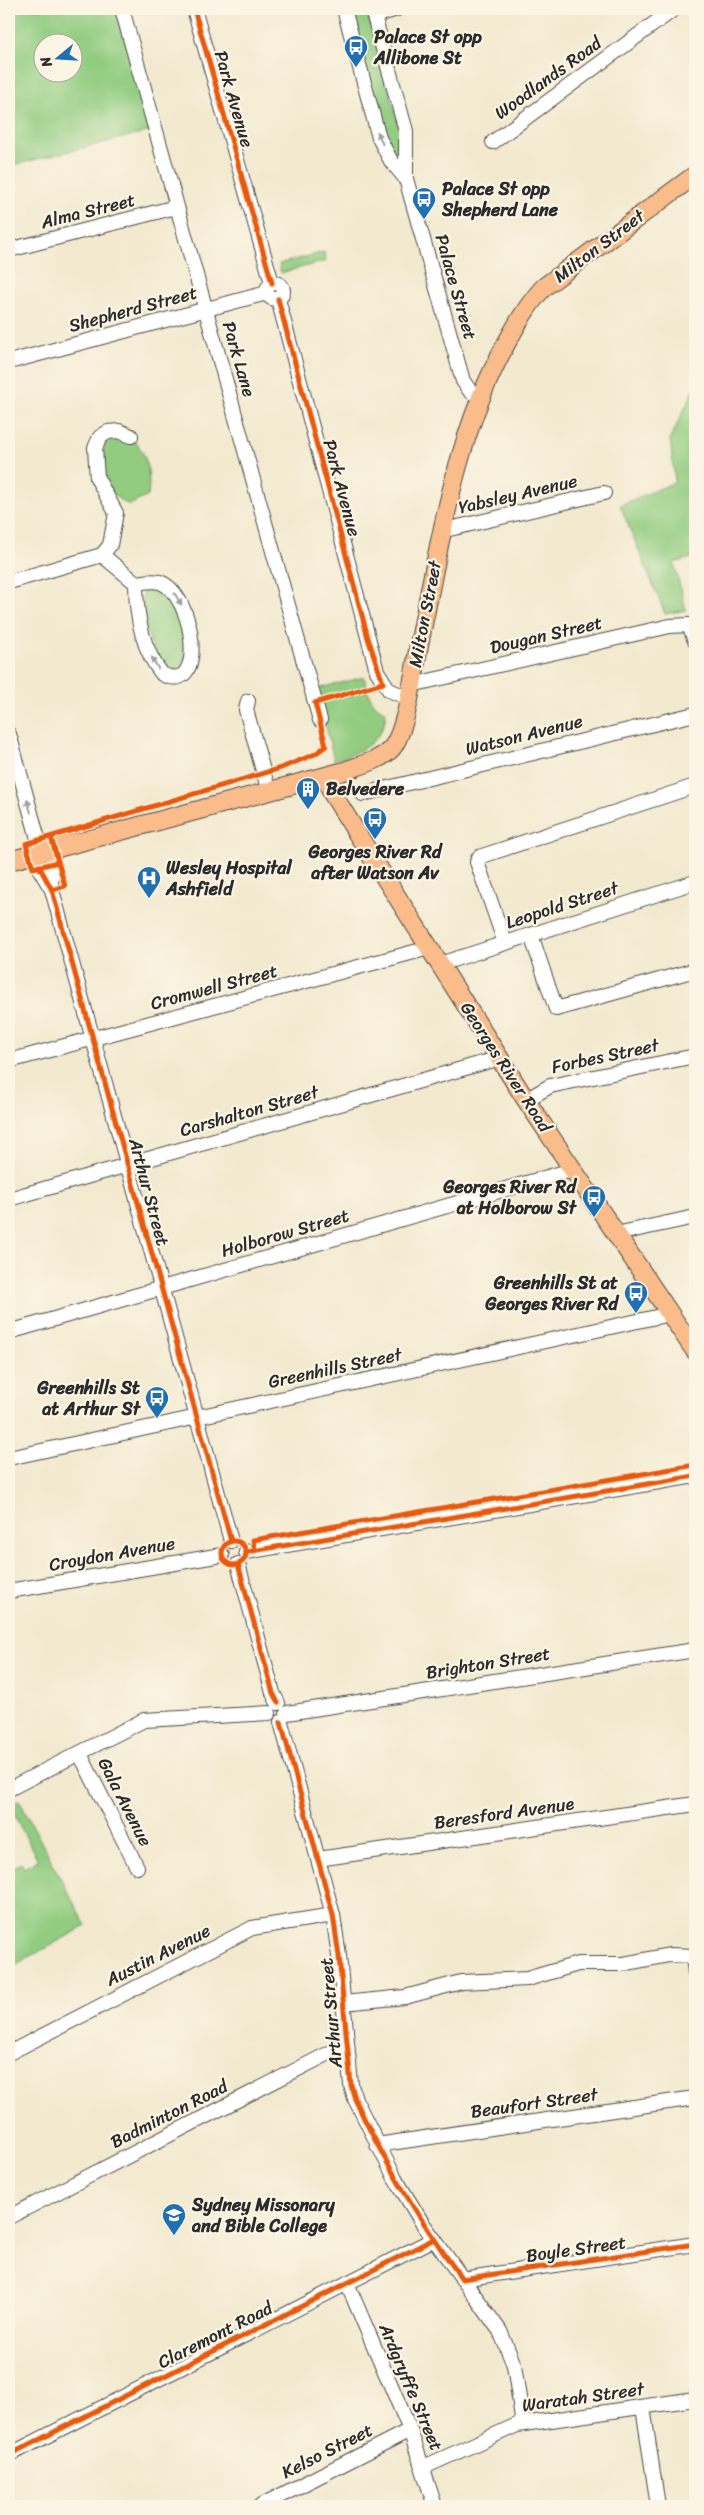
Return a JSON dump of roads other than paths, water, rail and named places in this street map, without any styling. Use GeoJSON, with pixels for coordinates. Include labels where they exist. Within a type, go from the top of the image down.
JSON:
{"type":"FeatureCollection","features":[{"type":"Feature","properties":{"kind":"main road","name":"Milton Street"},"geometry":{"type":"LineString","coordinates":[[9,861],[326,777],[370,762],[392,748],[399,734],[410,692],[441,531],[480,396],[515,328],[544,287],[695,175]]}},
{"type":"Feature","properties":{"kind":"main road","name":"Georges River Road"},"geometry":{"type":"LineString","coordinates":[[326,777],[332,793],[526,1100],[695,1351]]}},
{"type":"Feature","properties":{"kind":"street","name":"Park Lane"},"geometry":{"type":"LineString","coordinates":[[122,9],[320,720]]}},
{"type":"Feature","properties":{"kind":"street","name":"Park Avenue"},"geometry":{"type":"LineString","coordinates":[[194,9],[377,671],[389,690],[410,692]]}},
{"type":"Feature","properties":{"kind":"street","name":"Palace Street"},"geometry":{"type":"LineString","coordinates":[[344,9],[379,138],[391,161],[406,179]]}},
{"type":"Feature","properties":{"kind":"street"},"geometry":{"type":"LineString","coordinates":[[373,12],[397,9]]}},
{"type":"Feature","properties":{"kind":"street","name":"Woodlands Road"},"geometry":{"type":"LineString","coordinates":[[493,142],[674,9]]}},
{"type":"Feature","properties":{"kind":"street","name":"Palace Street"},"geometry":{"type":"LineString","coordinates":[[373,12],[406,131],[406,179],[463,381],[470,391],[480,396]]}},
{"type":"Feature","properties":{"kind":"street","name":"Alma Street"},"geometry":{"type":"LineString","coordinates":[[9,250],[176,208]]}},
{"type":"Feature","properties":{"kind":"street","name":"Shepherd Street"},"geometry":{"type":"LineString","coordinates":[[9,362],[272,292]]}},
{"type":"Feature","properties":{"kind":"street"},"geometry":{"type":"LineString","coordinates":[[9,582],[102,554],[110,545],[115,529],[116,513],[97,478],[95,448],[100,437],[108,432],[120,430],[131,436]]}},
{"type":"Feature","properties":{"kind":"street","name":"Yabsley Avenue"},"geometry":{"type":"LineString","coordinates":[[441,531],[604,493]]}},
{"type":"Feature","properties":{"kind":"street"},"geometry":{"type":"LineString","coordinates":[[102,554],[136,583],[139,621],[149,652],[162,674],[175,678],[181,676],[189,669],[192,663],[192,648],[188,623],[179,598],[165,584],[157,581],[136,583]]}},
{"type":"Feature","properties":{"kind":"street"},"geometry":{"type":"LineString","coordinates":[[692,625],[695,641]]}},
{"type":"Feature","properties":{"kind":"street","name":"Dougan Street"},"geometry":{"type":"LineString","coordinates":[[410,692],[670,626],[692,625]]}},
{"type":"Feature","properties":{"kind":"street"},"geometry":{"type":"LineString","coordinates":[[248,701],[246,710],[269,792]]}},
{"type":"Feature","properties":{"kind":"street","name":"Watson Avenue"},"geometry":{"type":"LineString","coordinates":[[363,794],[695,714]]}},
{"type":"Feature","properties":{"kind":"street","name":"Arthur Street"},"geometry":{"type":"LineString","coordinates":[[9,734],[231,1541]]}},
{"type":"Feature","properties":{"kind":"street"},"geometry":{"type":"LineString","coordinates":[[506,943],[477,862],[478,857],[695,786]]}},
{"type":"Feature","properties":{"kind":"street","name":"Arthur Street"},"geometry":{"type":"LineString","coordinates":[[42,853],[50,872],[52,890]]}},
{"type":"Feature","properties":{"kind":"street","name":"Leopold Street"},"geometry":{"type":"LineString","coordinates":[[440,964],[695,882]]}},
{"type":"Feature","properties":{"kind":"street"},"geometry":{"type":"LineString","coordinates":[[531,934],[556,1009],[695,970]]}},
{"type":"Feature","properties":{"kind":"street","name":"Cromwell Street"},"geometry":{"type":"LineString","coordinates":[[9,1061],[93,1040],[429,948]]}},
{"type":"Feature","properties":{"kind":"street","name":"Forbes Street"},"geometry":{"type":"LineString","coordinates":[[526,1100],[550,1086],[695,1056]]}},
{"type":"Feature","properties":{"kind":"street","name":"Carshalton Street"},"geometry":{"type":"LineString","coordinates":[[9,1199],[500,1058]]}},
{"type":"Feature","properties":{"kind":"street","name":"Holborow Street"},"geometry":{"type":"LineString","coordinates":[[9,1332],[572,1170]]}},
{"type":"Feature","properties":{"kind":"street"},"geometry":{"type":"LineString","coordinates":[[616,1234],[695,1217]]}},
{"type":"Feature","properties":{"kind":"street","name":"Greenhills Street"},"geometry":{"type":"LineString","coordinates":[[9,1458],[670,1314]]}},
{"type":"Feature","properties":{"kind":"street"},"geometry":{"type":"LineString","coordinates":[[246,1552],[695,1476]]}},
{"type":"Feature","properties":{"kind":"street"},"geometry":{"type":"LineString","coordinates":[[231,1541],[243,1544],[246,1552],[243,1561],[238,1564],[230,1564],[222,1555],[225,1545],[231,1541]]}},
{"type":"Feature","properties":{"kind":"street","name":"Croydon Avenue"},"geometry":{"type":"LineString","coordinates":[[9,1591],[222,1555]]}},
{"type":"Feature","properties":{"kind":"street","name":"Arthur Street"},"geometry":{"type":"LineString","coordinates":[[238,1564],[333,1916],[354,2099],[395,2178],[434,2239],[500,2331],[514,2365],[524,2424]]}},
{"type":"Feature","properties":{"kind":"street","name":"Brighton Street"},"geometry":{"type":"LineString","coordinates":[[9,1789],[144,1720],[278,1713],[695,1650]]}},
{"type":"Feature","properties":{"kind":"street","name":"Gala Avenue"},"geometry":{"type":"LineString","coordinates":[[80,1754],[137,1867]]}},
{"type":"Feature","properties":{"kind":"street","name":"Beresford Avenue"},"geometry":{"type":"LineString","coordinates":[[318,1859],[695,1804]]}},
{"type":"Feature","properties":{"kind":"street","name":"Austin Avenue"},"geometry":{"type":"LineString","coordinates":[[9,2053],[252,1928],[333,1916]]}},
{"type":"Feature","properties":{"kind":"street"},"geometry":{"type":"LineString","coordinates":[[343,2003],[404,1997],[460,1982],[527,1979],[578,1964],[623,1964],[669,1955],[694,1957],[695,1973]]}},
{"type":"Feature","properties":{"kind":"street","name":"Badminton Road"},"geometry":{"type":"LineString","coordinates":[[9,2217],[347,2044]]}},
{"type":"Feature","properties":{"kind":"street","name":"Beaufort Street"},"geometry":{"type":"LineString","coordinates":[[377,2145],[695,2098]]}},
{"type":"Feature","properties":{"kind":"street","name":"Claremont Road"},"geometry":{"type":"LineString","coordinates":[[9,2455],[434,2239]]}},
{"type":"Feature","properties":{"kind":"street","name":"Boyle Street"},"geometry":{"type":"LineString","coordinates":[[462,2279],[695,2245]]}},
{"type":"Feature","properties":{"kind":"street","name":"Ardgryffe Street"},"geometry":{"type":"LineString","coordinates":[[347,2283],[410,2430],[436,2506]]}},
{"type":"Feature","properties":{"kind":"street","name":"Waratah Street"},"geometry":{"type":"LineString","coordinates":[[424,2467],[517,2425],[695,2399]]}},
{"type":"Feature","properties":{"kind":"street"},"geometry":{"type":"LineString","coordinates":[[643,2407],[658,2506]]}},
{"type":"Feature","properties":{"kind":"street","name":"Kelso Street"},"geometry":{"type":"LineString","coordinates":[[260,2506],[410,2430]]}},
{"type":"Feature","properties":{"kind":"place","name":"Palace St opp Allibone St"},"geometry":{"type":"Point","coordinates":[356,68]}},
{"type":"Feature","properties":{"kind":"place","name":"Palace St opp Shepherd Lane"},"geometry":{"type":"Point","coordinates":[424,220]}},
{"type":"Feature","properties":{"kind":"place","name":"Belvedere"},"geometry":{"type":"Point","coordinates":[308,810]}},
{"type":"Feature","properties":{"kind":"place","name":"Georges River Rd after Watson Av"},"geometry":{"type":"Point","coordinates":[375,840]}},
{"type":"Feature","properties":{"kind":"place","name":"Wesley Hospital Ashfield"},"geometry":{"type":"Point","coordinates":[149,899]}},
{"type":"Feature","properties":{"kind":"place","name":"Georges River Rd at Holborow St"},"geometry":{"type":"Point","coordinates":[594,1218]}},
{"type":"Feature","properties":{"kind":"place","name":"Greenhills St at Georges River Rd"},"geometry":{"type":"Point","coordinates":[636,1314]}},
{"type":"Feature","properties":{"kind":"place","name":"Greenhills St at Arthur St"},"geometry":{"type":"Point","coordinates":[157,1419]}},
{"type":"Feature","properties":{"kind":"place","name":"Sydney Missonary and Bible College"},"geometry":{"type":"Point","coordinates":[174,2236]}}]}
